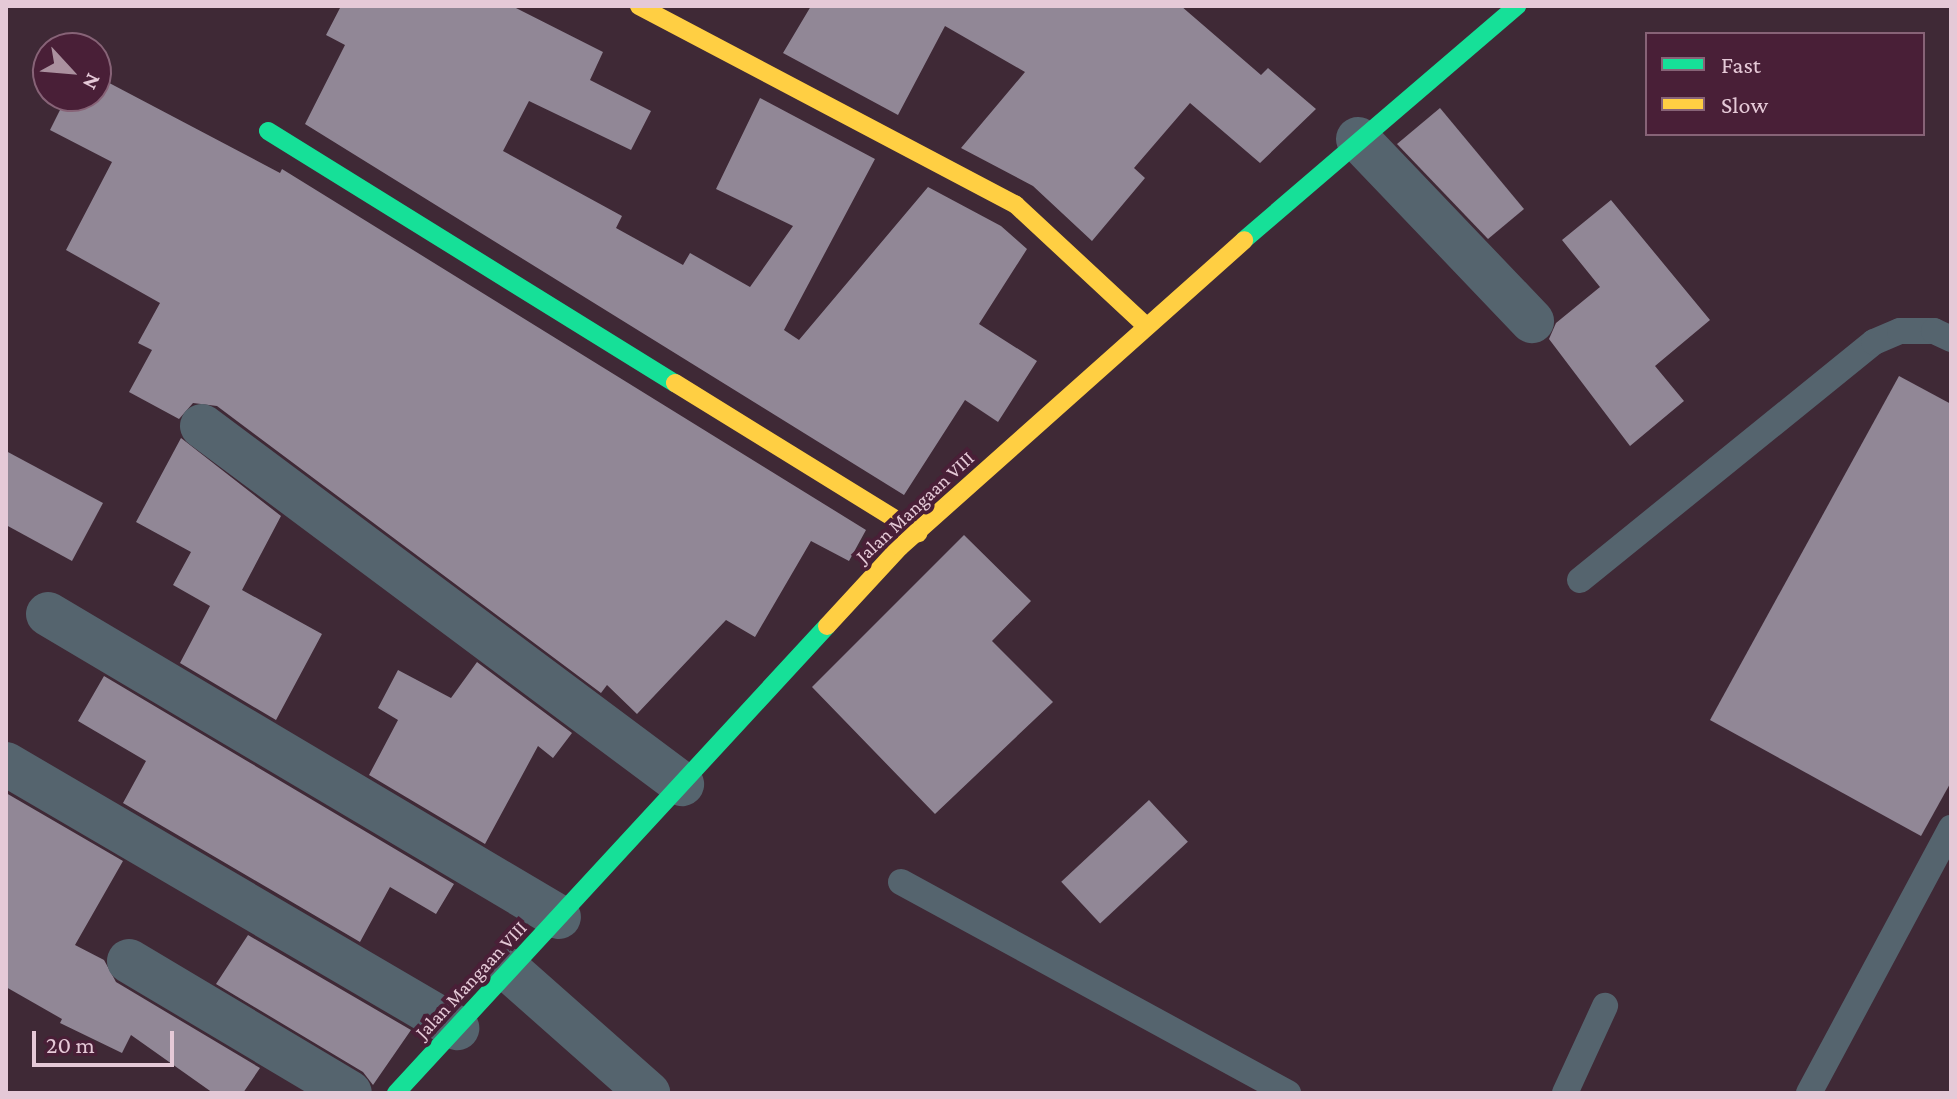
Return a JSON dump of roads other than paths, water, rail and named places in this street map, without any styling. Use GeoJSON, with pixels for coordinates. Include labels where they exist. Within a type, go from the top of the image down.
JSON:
{"type":"FeatureCollection","features":[{"type":"Feature","properties":{"kind":"street"},"geometry":{"type":"LineString","coordinates":[[639,6],[1016,205],[1145,325]]}},
{"type":"Feature","properties":{"kind":"street","name":"Jalan Mangaan VIII"},"geometry":{"type":"LineString","coordinates":[[396,1093],[918,533],[1145,325],[1358,139],[1517,6]]}},
{"type":"Feature","properties":{"kind":"street"},"geometry":{"type":"LineString","coordinates":[[268,131],[918,533]]}},
{"type":"Feature","properties":{"kind":"street"},"geometry":{"type":"LineString","coordinates":[[1358,139],[1532,321]]}},
{"type":"Feature","properties":{"kind":"street"},"geometry":{"type":"LineString","coordinates":[[202,426],[682,784]]}},
{"type":"Feature","properties":{"kind":"street"},"geometry":{"type":"LineString","coordinates":[[48,614],[559,917]]}},
{"type":"Feature","properties":{"kind":"street"},"geometry":{"type":"LineString","coordinates":[[6,764],[457,1028]]}},
{"type":"Feature","properties":{"kind":"street"},"geometry":{"type":"LineString","coordinates":[[129,961],[350,1093]]}},
{"type":"Feature","properties":{"kind":"street"},"geometry":{"type":"LineString","coordinates":[[509,970],[648,1093]]}},
{"type":"Feature","properties":{"kind":"lane"},"geometry":{"type":"LineString","coordinates":[[1580,580],[1874,342],[1900,331],[1934,331],[1951,339]]}},
{"type":"Feature","properties":{"kind":"lane"},"geometry":{"type":"LineString","coordinates":[[1809,1093],[1951,828]]}},
{"type":"Feature","properties":{"kind":"lane"},"geometry":{"type":"LineString","coordinates":[[901,882],[1288,1093]]}},
{"type":"Feature","properties":{"kind":"lane"},"geometry":{"type":"LineString","coordinates":[[1565,1093],[1605,1006]]}}]}
